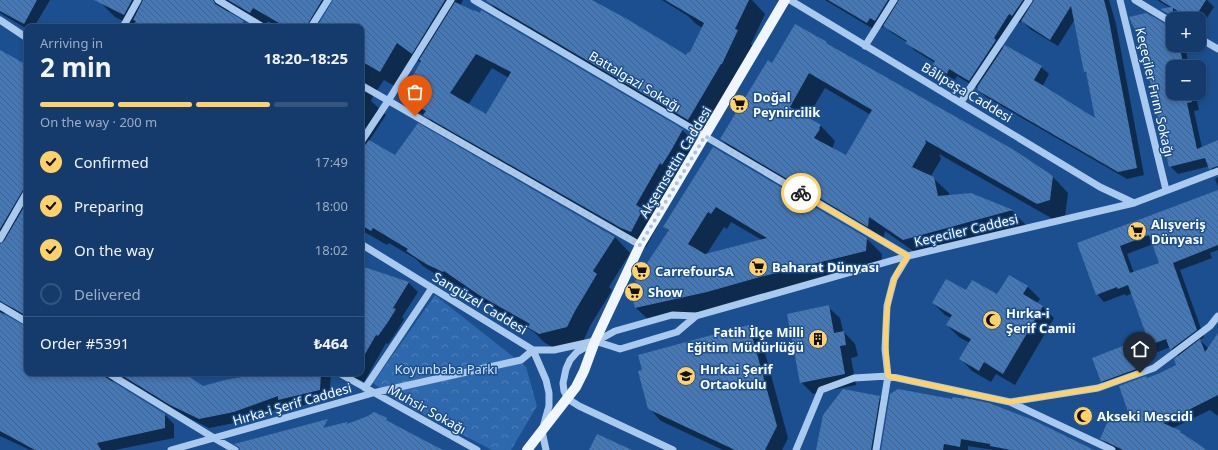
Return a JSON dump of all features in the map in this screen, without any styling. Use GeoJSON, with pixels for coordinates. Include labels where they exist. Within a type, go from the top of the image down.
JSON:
{"type":"FeatureCollection","features":[{"type":"Feature","properties":{"kind":"main road","name":"Akşemsettin Caddesi"},"geometry":{"type":"LineString","coordinates":[[527,450],[576,387],[584,371],[595,341],[640,245],[785,0]]}},
{"type":"Feature","properties":{"kind":"street"},"geometry":{"type":"LineString","coordinates":[[125,24],[138,0]]}},
{"type":"Feature","properties":{"kind":"street"},"geometry":{"type":"LineString","coordinates":[[218,0],[258,24]]}},
{"type":"Feature","properties":{"kind":"street"},"geometry":{"type":"LineString","coordinates":[[313,24],[328,0]]}},
{"type":"Feature","properties":{"kind":"street"},"geometry":{"type":"LineString","coordinates":[[364,137],[451,0]]}},
{"type":"Feature","properties":{"kind":"street","name":"Battalgazi Sokağı"},"geometry":{"type":"LineString","coordinates":[[474,0],[908,256]]}},
{"type":"Feature","properties":{"kind":"street","name":"Bâlipaşa Caddesi"},"geometry":{"type":"LineString","coordinates":[[790,0],[1100,186],[1134,203]]}},
{"type":"Feature","properties":{"kind":"street"},"geometry":{"type":"LineString","coordinates":[[865,46],[894,0]]}},
{"type":"Feature","properties":{"kind":"street"},"geometry":{"type":"LineString","coordinates":[[961,102],[1029,0]]}},
{"type":"Feature","properties":{"kind":"street","name":"Keçeçiler Fırını Sokağı"},"geometry":{"type":"LineString","coordinates":[[1120,0],[1166,190]]}},
{"type":"Feature","properties":{"kind":"street"},"geometry":{"type":"LineString","coordinates":[[1135,0],[1166,18]]}},
{"type":"Feature","properties":{"kind":"street"},"geometry":{"type":"LineString","coordinates":[[0,20],[24,36]]}},
{"type":"Feature","properties":{"kind":"street"},"geometry":{"type":"LineString","coordinates":[[1206,42],[1218,49]]}},
{"type":"Feature","properties":{"kind":"street"},"geometry":{"type":"LineString","coordinates":[[364,87],[640,245]]}},
{"type":"Feature","properties":{"kind":"street","name":"Keçeciler Caddesi"},"geometry":{"type":"LineString","coordinates":[[595,341],[615,331],[672,315],[696,316],[908,256],[1134,203],[1218,171]]}},
{"type":"Feature","properties":{"kind":"street"},"geometry":{"type":"LineString","coordinates":[[0,239],[24,197]]}},
{"type":"Feature","properties":{"kind":"street","name":"Sangüzel Caddesi"},"geometry":{"type":"LineString","coordinates":[[364,246],[533,350],[554,350],[595,341]]}},
{"type":"Feature","properties":{"kind":"street"},"geometry":{"type":"LineString","coordinates":[[876,450],[888,376],[885,349],[887,306],[894,278],[908,256]]}},
{"type":"Feature","properties":{"kind":"street"},"geometry":{"type":"LineString","coordinates":[[365,388],[432,288]]}},
{"type":"Feature","properties":{"kind":"street"},"geometry":{"type":"LineString","coordinates":[[0,306],[24,320]]}},
{"type":"Feature","properties":{"kind":"street","name":"Keçeciler Caddesi"},"geometry":{"type":"LineString","coordinates":[[595,341],[620,349],[677,332],[696,316]]}},
{"type":"Feature","properties":{"kind":"street"},"geometry":{"type":"LineString","coordinates":[[1010,402],[1098,388],[1154,368],[1210,326],[1218,316]]}},
{"type":"Feature","properties":{"kind":"street"},"geometry":{"type":"LineString","coordinates":[[595,341],[577,352],[570,360],[566,369],[563,383],[564,391],[568,399],[579,406],[673,450]]}},
{"type":"Feature","properties":{"kind":"street"},"geometry":{"type":"LineString","coordinates":[[533,350],[546,380],[549,393],[549,406],[542,431],[546,450]]}},
{"type":"Feature","properties":{"kind":"street","name":"Hırka-i Şerif Caddesi"},"geometry":{"type":"LineString","coordinates":[[171,450],[373,393],[522,360],[533,350]]}},
{"type":"Feature","properties":{"kind":"street"},"geometry":{"type":"LineString","coordinates":[[113,376],[235,450]]}},
{"type":"Feature","properties":{"kind":"street","name":"Muhsir Sokağı"},"geometry":{"type":"LineString","coordinates":[[344,376],[477,450]]}},
{"type":"Feature","properties":{"kind":"street"},"geometry":{"type":"LineString","coordinates":[[796,450],[821,390],[854,378],[888,376],[1010,402],[1112,450]]}},
{"type":"Feature","properties":{"kind":"green space","name":"Koyunbaba Parkı"},"geometry":{"type":"Polygon","coordinates":[[[435,295],[526,367],[537,406],[511,450],[492,450],[398,401],[373,383],[435,295]]]}},
{"type":"Feature","properties":{"kind":"building"},"geometry":{"type":"Polygon","coordinates":[[[0,0],[37,0],[24,24],[0,11],[0,0]]]}},
{"type":"Feature","properties":{"kind":"building"},"geometry":{"type":"Polygon","coordinates":[[[94,0],[132,0],[124,15],[94,0]]]}},
{"type":"Feature","properties":{"kind":"building"},"geometry":{"type":"Polygon","coordinates":[[[143,0],[213,0],[215,4],[244,21],[242,24],[134,24],[136,21],[133,20],[143,0]]]}},
{"type":"Feature","properties":{"kind":"building"},"geometry":{"type":"Polygon","coordinates":[[[228,0],[322,0],[308,24],[281,24],[253,8],[250,13],[228,0]]]}},
{"type":"Feature","properties":{"kind":"building"},"geometry":{"type":"Polygon","coordinates":[[[333,0],[445,0],[412,54],[397,43],[380,72],[364,63],[364,24],[319,24],[333,0]]]}},
{"type":"Feature","properties":{"kind":"building"},"geometry":{"type":"Polygon","coordinates":[[[486,0],[592,0],[627,19],[686,55],[690,52],[704,23],[665,0],[749,0],[735,29],[738,30],[722,64],[688,120],[486,0]]]}},
{"type":"Feature","properties":{"kind":"building"},"geometry":{"type":"Polygon","coordinates":[[[828,0],[888,0],[875,21],[870,18],[867,23],[828,0]]]}},
{"type":"Feature","properties":{"kind":"building"},"geometry":{"type":"Polygon","coordinates":[[[899,0],[1023,0],[1012,16],[1009,14],[994,38],[996,40],[969,81],[949,69],[947,74],[933,65],[935,61],[905,43],[907,41],[883,26],[899,0]]]}},
{"type":"Feature","properties":{"kind":"building"},"geometry":{"type":"Polygon","coordinates":[[[1034,0],[1104,0],[1137,168],[1118,172],[977,90],[977,87],[1005,45],[1042,66],[1034,80],[1095,118],[1071,6],[1050,40],[1021,21],[1034,0]]]}},
{"type":"Feature","properties":{"kind":"building"},"geometry":{"type":"Polygon","coordinates":[[[1160,0],[1206,0],[1198,12],[1180,12],[1173,8],[1173,12],[1166,13],[1160,9],[1171,7],[1160,0]]]}},
{"type":"Feature","properties":{"kind":"building"},"geometry":{"type":"Polygon","coordinates":[[[455,2],[480,13],[481,10],[683,129],[662,165],[660,163],[636,205],[643,209],[631,232],[621,228],[423,115],[426,111],[401,97],[421,61],[419,60],[455,2]],[[476,54],[450,93],[486,114],[511,72],[476,54]]]}},
{"type":"Feature","properties":{"kind":"building"},"geometry":{"type":"Polygon","coordinates":[[[1146,13],[1166,24],[1166,52],[1181,52],[1182,60],[1166,60],[1166,100],[1192,100],[1192,102],[1187,103],[1197,149],[1218,140],[1218,166],[1209,169],[1205,158],[1169,167],[1140,38],[1129,17],[1146,13]]]}},
{"type":"Feature","properties":{"kind":"building"},"geometry":{"type":"Polygon","coordinates":[[[795,24],[1014,150],[1053,176],[1050,200],[1037,204],[925,140],[926,143],[912,167],[934,177],[938,196],[971,193],[1013,210],[903,240],[869,217],[868,227],[720,139],[768,60],[772,63],[795,24]],[[809,73],[790,107],[821,125],[814,138],[846,155],[872,110],[809,73]]]}},
{"type":"Feature","properties":{"kind":"building"},"geometry":{"type":"Polygon","coordinates":[[[0,50],[24,63],[24,189],[0,229],[0,50]]]}},
{"type":"Feature","properties":{"kind":"building"},"geometry":{"type":"Polygon","coordinates":[[[418,123],[615,237],[593,271],[597,274],[567,327],[539,334],[527,327],[530,324],[479,295],[444,271],[443,272],[426,264],[406,251],[408,249],[373,228],[371,231],[364,227],[364,146],[369,140],[395,155],[418,123]]]}},
{"type":"Feature","properties":{"kind":"building"},"geometry":{"type":"Polygon","coordinates":[[[713,147],[867,238],[866,251],[760,277],[707,292],[635,308],[630,289],[669,230],[663,227],[713,147]],[[716,207],[711,214],[708,212],[688,244],[705,254],[767,238],[716,207]]]}},
{"type":"Feature","properties":{"kind":"building"},"geometry":{"type":"Polygon","coordinates":[[[1218,190],[1218,245],[1173,263],[1197,330],[1170,350],[1166,339],[1150,345],[1128,285],[1118,289],[1117,287],[1096,295],[1077,243],[1218,190]],[[1149,235],[1120,246],[1130,273],[1159,263],[1149,235]]]}},
{"type":"Feature","properties":{"kind":"building"},"geometry":{"type":"Polygon","coordinates":[[[24,207],[24,314],[0,301],[0,244],[4,241],[24,207]]]}},
{"type":"Feature","properties":{"kind":"building"},"geometry":{"type":"Polygon","coordinates":[[[364,267],[409,282],[393,308],[396,309],[388,322],[378,336],[376,335],[364,356],[364,267]]]}},
{"type":"Feature","properties":{"kind":"building","name":"Hırka-i Şerif Camii"},"geometry":{"type":"Polygon","coordinates":[[[1009,275],[1028,286],[1023,294],[1043,306],[1003,374],[984,362],[979,371],[959,359],[971,339],[946,325],[952,315],[932,303],[946,279],[966,290],[972,280],[997,294],[1009,275]]]}},
{"type":"Feature","properties":{"kind":"building","name":"Fatih İlçe Milli Eğitim Müdürlüğü"},"geometry":{"type":"Polygon","coordinates":[[[829,305],[834,333],[844,331],[846,345],[840,346],[845,374],[800,383],[787,314],[829,305]]]}},
{"type":"Feature","properties":{"kind":"building"},"geometry":{"type":"Polygon","coordinates":[[[0,312],[24,325],[24,376],[104,376],[165,414],[165,428],[97,443],[101,450],[35,450],[0,431],[0,312]]]}},
{"type":"Feature","properties":{"kind":"building","name":"Hırkai Şerif Ortaokulu"},"geometry":{"type":"Polygon","coordinates":[[[749,325],[777,426],[765,450],[735,450],[648,409],[638,371],[642,370],[638,355],[749,325]]]}},
{"type":"Feature","properties":{"kind":"building"},"geometry":{"type":"Polygon","coordinates":[[[1218,333],[1218,395],[1163,423],[1181,431],[1180,432],[1207,450],[1123,450],[1100,439],[1111,414],[1132,423],[1119,386],[1146,376],[1147,378],[1176,365],[1174,359],[1200,339],[1205,352],[1218,333]]]}},
{"type":"Feature","properties":{"kind":"building"},"geometry":{"type":"Polygon","coordinates":[[[1133,342],[1142,367],[1101,382],[1092,358],[1133,342]]]}},
{"type":"Feature","properties":{"kind":"building"},"geometry":{"type":"Polygon","coordinates":[[[123,376],[188,376],[203,386],[247,376],[321,376],[320,390],[278,400],[278,396],[234,412],[199,419],[170,405],[123,376]]]}},
{"type":"Feature","properties":{"kind":"building"},"geometry":{"type":"Polygon","coordinates":[[[843,389],[880,396],[871,450],[816,450],[823,415],[843,389]]]}},
{"type":"Feature","properties":{"kind":"building"},"geometry":{"type":"Polygon","coordinates":[[[898,389],[952,399],[953,397],[965,398],[989,403],[1033,420],[1094,450],[1011,450],[990,446],[990,444],[961,439],[960,447],[944,444],[943,450],[881,450],[890,394],[898,389]]]}},
{"type":"Feature","properties":{"kind":"building"},"geometry":{"type":"Polygon","coordinates":[[[374,412],[387,418],[386,420],[443,450],[240,450],[239,447],[234,444],[328,419],[323,428],[347,422],[347,424],[368,416],[374,412]]]}},
{"type":"Feature","properties":{"kind":"building"},"geometry":{"type":"Polygon","coordinates":[[[597,434],[632,450],[589,450],[597,434]]]}},
{"type":"Feature","properties":{"kind":"way so far"},"geometry":{"type":"LineString","coordinates":[[415,116],[640,245],[705,136],[801,193]]}},
{"type":"Feature","properties":{"kind":"place","name":"Doğal Peynircilik"},"geometry":{"type":"Point","coordinates":[739,104]}},
{"type":"Feature","properties":{"kind":"place","name":"Alışveriş Dünyası"},"geometry":{"type":"Point","coordinates":[1137,231]}},
{"type":"Feature","properties":{"kind":"place","name":"Baharat Dünyası"},"geometry":{"type":"Point","coordinates":[758,267]}},
{"type":"Feature","properties":{"kind":"place","name":"CarrefourSA"},"geometry":{"type":"Point","coordinates":[641,271]}},
{"type":"Feature","properties":{"kind":"place","name":"Show"},"geometry":{"type":"Point","coordinates":[634,292]}},
{"type":"Feature","properties":{"kind":"place","name":"Hırka-i Şerif Camii"},"geometry":{"type":"Point","coordinates":[992,320]}},
{"type":"Feature","properties":{"kind":"place","name":"Fatih İlçe Milli Eğitim Müdürlüğü"},"geometry":{"type":"Point","coordinates":[818,339]}},
{"type":"Feature","properties":{"kind":"place","name":"Hırkai Şerif Ortaokulu"},"geometry":{"type":"Point","coordinates":[686,376]}},
{"type":"Feature","properties":{"kind":"place","name":"Akseki Mescidi"},"geometry":{"type":"Point","coordinates":[1083,416]}},
{"type":"Feature","properties":{"kind":"route"},"geometry":{"type":"LineString","coordinates":[[801,193],[908,256],[894,278],[887,306],[885,349],[888,376],[1010,402],[1098,388],[1140,373]]}}]}
